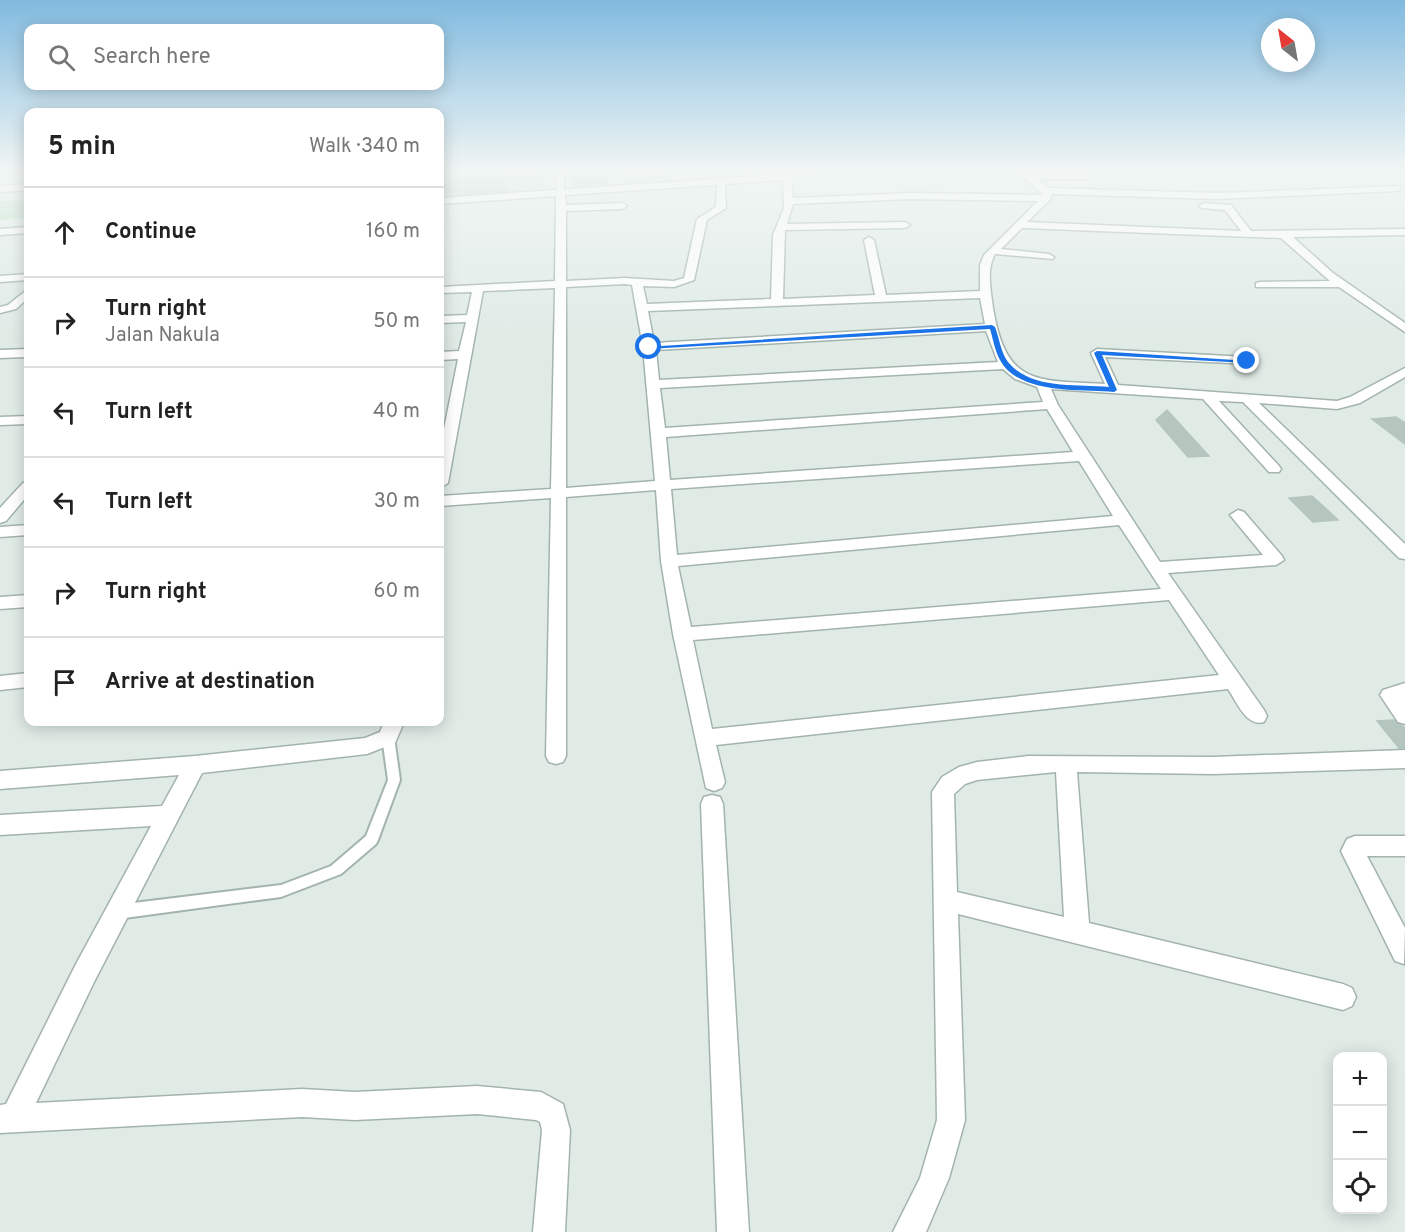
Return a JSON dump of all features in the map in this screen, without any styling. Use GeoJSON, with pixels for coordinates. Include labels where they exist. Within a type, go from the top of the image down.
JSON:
{"type":"FeatureCollection","features":[{"type":"Feature","properties":{"kind":"street"},"geometry":{"type":"LineString","coordinates":[[556,756],[561,226]]}},
{"type":"Feature","properties":{"kind":"street"},"geometry":{"type":"LineString","coordinates":[[444,290],[625,281],[675,284],[689,280],[700,226]]}},
{"type":"Feature","properties":{"kind":"street"},"geometry":{"type":"LineString","coordinates":[[777,302],[780,227],[812,226]]}},
{"type":"Feature","properties":{"kind":"street"},"geometry":{"type":"LineString","coordinates":[[1020,226],[993,251],[985,263],[985,294],[999,351],[1006,365],[1021,378],[1042,384],[1337,405],[1355,400],[1405,372]]}},
{"type":"Feature","properties":{"kind":"street"},"geometry":{"type":"LineString","coordinates":[[1056,226],[1249,235],[1405,232]]}},
{"type":"Feature","properties":{"kind":"street"},"geometry":{"type":"LineString","coordinates":[[1243,226],[1249,235]]}},
{"type":"Feature","properties":{"kind":"street"},"geometry":{"type":"LineString","coordinates":[[0,232],[24,230]]}},
{"type":"Feature","properties":{"kind":"street"},"geometry":{"type":"LineString","coordinates":[[1284,235],[1341,284],[1405,328]]}},
{"type":"Feature","properties":{"kind":"street"},"geometry":{"type":"LineString","coordinates":[[869,240],[881,298]]}},
{"type":"Feature","properties":{"kind":"street"},"geometry":{"type":"LineString","coordinates":[[993,251],[1049,256]]}},
{"type":"Feature","properties":{"kind":"street"},"geometry":{"type":"LineString","coordinates":[[0,279],[24,277]]}},
{"type":"Feature","properties":{"kind":"street"},"geometry":{"type":"LineString","coordinates":[[637,283],[649,347],[659,433],[669,561],[682,634],[705,738],[713,793],[717,952],[733,1232]]}},
{"type":"Feature","properties":{"kind":"street"},"geometry":{"type":"LineString","coordinates":[[1260,285],[1341,284]]}},
{"type":"Feature","properties":{"kind":"street"},"geometry":{"type":"LineString","coordinates":[[444,445],[458,397],[478,288]]}},
{"type":"Feature","properties":{"kind":"street"},"geometry":{"type":"LineString","coordinates":[[643,308],[985,294]]}},
{"type":"Feature","properties":{"kind":"street"},"geometry":{"type":"LineString","coordinates":[[0,310],[12,307],[24,296]]}},
{"type":"Feature","properties":{"kind":"street"},"geometry":{"type":"LineString","coordinates":[[444,319],[473,318]]}},
{"type":"Feature","properties":{"kind":"street"},"geometry":{"type":"LineString","coordinates":[[649,347],[992,327]]}},
{"type":"Feature","properties":{"kind":"street"},"geometry":{"type":"LineString","coordinates":[[0,354],[24,353]]}},
{"type":"Feature","properties":{"kind":"street"},"geometry":{"type":"LineString","coordinates":[[1114,390],[1097,353],[1247,361]]}},
{"type":"Feature","properties":{"kind":"street"},"geometry":{"type":"LineString","coordinates":[[444,356],[464,355]]}},
{"type":"Feature","properties":{"kind":"street"},"geometry":{"type":"LineString","coordinates":[[653,384],[1006,365]]}},
{"type":"Feature","properties":{"kind":"street"},"geometry":{"type":"LineString","coordinates":[[1042,384],[1052,405],[1123,520],[1257,716]]}},
{"type":"Feature","properties":{"kind":"street"},"geometry":{"type":"LineString","coordinates":[[444,398],[458,397]]}},
{"type":"Feature","properties":{"kind":"street"},"geometry":{"type":"LineString","coordinates":[[1208,397],[1274,469]]}},
{"type":"Feature","properties":{"kind":"street"},"geometry":{"type":"LineString","coordinates":[[1248,400],[1405,554]]}},
{"type":"Feature","properties":{"kind":"street"},"geometry":{"type":"LineString","coordinates":[[659,433],[1052,405]]}},
{"type":"Feature","properties":{"kind":"street"},"geometry":{"type":"LineString","coordinates":[[0,421],[24,420]]}},
{"type":"Feature","properties":{"kind":"street"},"geometry":{"type":"LineString","coordinates":[[444,501],[1084,456]]}},
{"type":"Feature","properties":{"kind":"street"},"geometry":{"type":"LineString","coordinates":[[0,518],[7,503],[24,489]]}},
{"type":"Feature","properties":{"kind":"street"},"geometry":{"type":"LineString","coordinates":[[1155,568],[1276,560],[1238,515]]}},
{"type":"Feature","properties":{"kind":"street"},"geometry":{"type":"LineString","coordinates":[[669,561],[1123,520]]}},
{"type":"Feature","properties":{"kind":"street"},"geometry":{"type":"LineString","coordinates":[[0,532],[24,530]]}},
{"type":"Feature","properties":{"kind":"street"},"geometry":{"type":"LineString","coordinates":[[682,634],[1172,594]]}},
{"type":"Feature","properties":{"kind":"street"},"geometry":{"type":"LineString","coordinates":[[0,603],[24,601]]}},
{"type":"Feature","properties":{"kind":"street"},"geometry":{"type":"LineString","coordinates":[[0,683],[24,680]]}},
{"type":"Feature","properties":{"kind":"street"},"geometry":{"type":"LineString","coordinates":[[705,738],[1231,681]]}},
{"type":"Feature","properties":{"kind":"street"},"geometry":{"type":"LineString","coordinates":[[1405,690],[1390,695],[1405,716]]}},
{"type":"Feature","properties":{"kind":"street"},"geometry":{"type":"LineString","coordinates":[[0,780],[195,765],[367,746],[391,729]]}},
{"type":"Feature","properties":{"kind":"street"},"geometry":{"type":"LineString","coordinates":[[909,1232],[922,1210],[943,1153],[951,1120],[943,792],[948,784],[958,777],[977,771],[1066,764],[1190,766],[1405,759]]}},
{"type":"Feature","properties":{"kind":"street"},"geometry":{"type":"LineString","coordinates":[[1066,764],[1077,932]]}},
{"type":"Feature","properties":{"kind":"street"},"geometry":{"type":"LineString","coordinates":[[7,1119],[195,765]]}},
{"type":"Feature","properties":{"kind":"street"},"geometry":{"type":"LineString","coordinates":[[0,825],[169,815]]}},
{"type":"Feature","properties":{"kind":"street"},"geometry":{"type":"LineString","coordinates":[[1404,952],[1352,851],[1355,846],[1405,846]]}},
{"type":"Feature","properties":{"kind":"street"},"geometry":{"type":"LineString","coordinates":[[946,900],[1343,998]]}},
{"type":"Feature","properties":{"kind":"street"},"geometry":{"type":"LineString","coordinates":[[7,1119],[302,1103],[355,1106],[477,1100],[541,1106],[554,1114],[556,1130],[549,1232]]}},
{"type":"Feature","properties":{"kind":"lane"},"geometry":{"type":"LineString","coordinates":[[117,913],[281,891],[336,870],[371,840],[394,780],[391,729]]}},
{"type":"Feature","properties":{"kind":"building"},"geometry":{"type":"Polygon","coordinates":[[[1167,410],[1209,456],[1188,457],[1156,420],[1167,410]]]}},
{"type":"Feature","properties":{"kind":"building"},"geometry":{"type":"Polygon","coordinates":[[[1396,417],[1405,423],[1405,444],[1372,419],[1396,417]]]}},
{"type":"Feature","properties":{"kind":"building"},"geometry":{"type":"Polygon","coordinates":[[[1312,496],[1338,520],[1313,522],[1289,498],[1312,496]]]}},
{"type":"Feature","properties":{"kind":"building"},"geometry":{"type":"Polygon","coordinates":[[[1394,720],[1405,728],[1405,748],[1399,748],[1377,721],[1394,720]]]}},
{"type":"Feature","properties":{"kind":"route"},"geometry":{"type":"LineString","coordinates":[[649,347],[992,327],[1003,361],[1017,376],[1042,384],[1114,390],[1097,353],[1247,361]]}}]}
